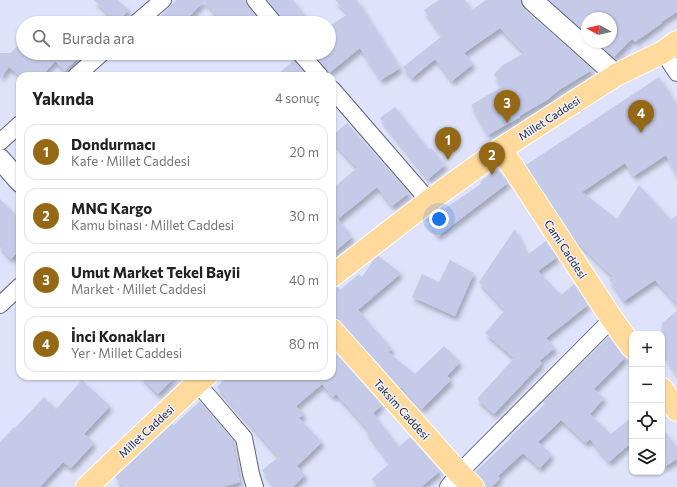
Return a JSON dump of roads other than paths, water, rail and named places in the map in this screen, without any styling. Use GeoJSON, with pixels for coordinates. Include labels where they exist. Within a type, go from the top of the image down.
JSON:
{"type":"FeatureCollection","features":[{"type":"Feature","properties":{"kind":"main road","name":"Millet Caddesi"},"geometry":{"type":"LineString","coordinates":[[336,273],[429,201],[500,149],[616,74],[670,47]]}},
{"type":"Feature","properties":{"kind":"main road","name":"Cami Caddesi"},"geometry":{"type":"LineString","coordinates":[[500,149],[629,344]]}},
{"type":"Feature","properties":{"kind":"main road","name":"Taksim Caddesi"},"geometry":{"type":"LineString","coordinates":[[336,335],[460,482]]}},
{"type":"Feature","properties":{"kind":"main road","name":"Millet Caddesi"},"geometry":{"type":"LineString","coordinates":[[87,487],[196,380]]}},
{"type":"Feature","properties":{"kind":"main road"},"geometry":{"type":"LineString","coordinates":[[665,393],[677,410]]}},
{"type":"Feature","properties":{"kind":"street"},"geometry":{"type":"LineString","coordinates":[[144,16],[161,0]]}},
{"type":"Feature","properties":{"kind":"street"},"geometry":{"type":"LineString","coordinates":[[255,0],[268,16]]}},
{"type":"Feature","properties":{"kind":"street"},"geometry":{"type":"LineString","coordinates":[[532,0],[616,74]]}},
{"type":"Feature","properties":{"kind":"street"},"geometry":{"type":"LineString","coordinates":[[670,47],[677,73]]}},
{"type":"Feature","properties":{"kind":"street"},"geometry":{"type":"LineString","coordinates":[[81,72],[94,60]]}},
{"type":"Feature","properties":{"kind":"street"},"geometry":{"type":"LineString","coordinates":[[306,60],[317,72]]}},
{"type":"Feature","properties":{"kind":"street"},"geometry":{"type":"LineString","coordinates":[[336,94],[429,201]]}},
{"type":"Feature","properties":{"kind":"street"},"geometry":{"type":"LineString","coordinates":[[0,142],[16,128]]}},
{"type":"Feature","properties":{"kind":"street"},"geometry":{"type":"LineString","coordinates":[[0,159],[16,177]]}},
{"type":"Feature","properties":{"kind":"street"},"geometry":{"type":"LineString","coordinates":[[0,305],[16,290]]}},
{"type":"Feature","properties":{"kind":"street"},"geometry":{"type":"LineString","coordinates":[[460,482],[612,319]]}},
{"type":"Feature","properties":{"kind":"street"},"geometry":{"type":"LineString","coordinates":[[200,380],[244,438],[255,487]]}},
{"type":"Feature","properties":{"kind":"place","name":"Umut Market Tekel Bayii"},"geometry":{"type":"Point","coordinates":[507,123]}},
{"type":"Feature","properties":{"kind":"place","name":"İnci Konakları"},"geometry":{"type":"Point","coordinates":[641,133]}},
{"type":"Feature","properties":{"kind":"place","name":"Dondurmacı"},"geometry":{"type":"Point","coordinates":[448,160]}},
{"type":"Feature","properties":{"kind":"place","name":"MNG Kargo"},"geometry":{"type":"Point","coordinates":[492,175]}}]}
